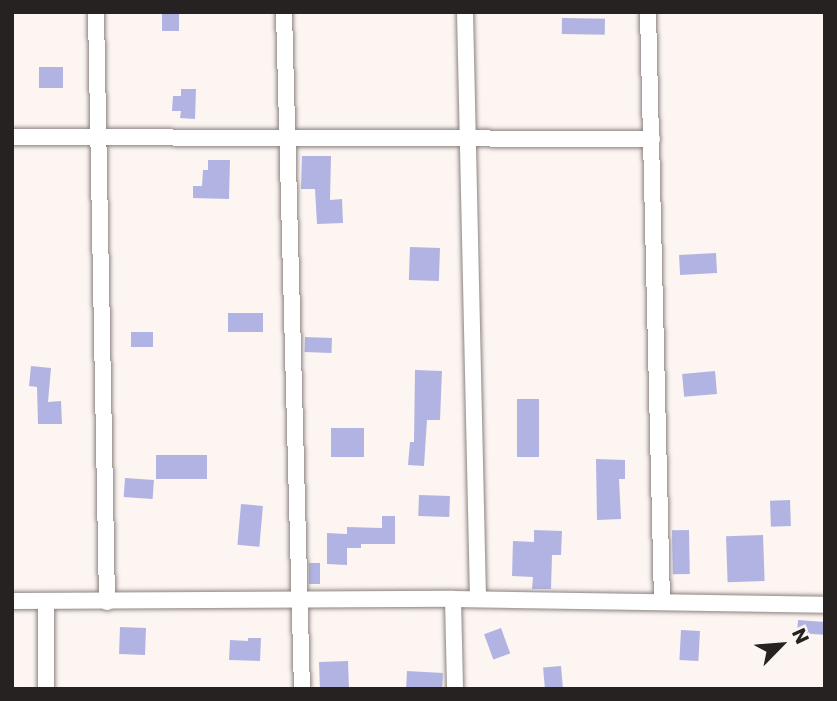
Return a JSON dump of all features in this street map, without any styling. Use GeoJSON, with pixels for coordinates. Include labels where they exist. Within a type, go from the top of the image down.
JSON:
{"type":"FeatureCollection","features":[{"type":"Feature","properties":{"kind":"street"},"geometry":{"type":"LineString","coordinates":[[96,12],[107,602]]}},
{"type":"Feature","properties":{"kind":"street"},"geometry":{"type":"LineString","coordinates":[[284,12],[302,689]]}},
{"type":"Feature","properties":{"kind":"street"},"geometry":{"type":"LineString","coordinates":[[465,12],[478,599]]}},
{"type":"Feature","properties":{"kind":"street"},"geometry":{"type":"LineString","coordinates":[[648,12],[662,603]]}},
{"type":"Feature","properties":{"kind":"street"},"geometry":{"type":"LineString","coordinates":[[12,137],[652,139]]}},
{"type":"Feature","properties":{"kind":"street"},"geometry":{"type":"LineString","coordinates":[[453,599],[455,689]]}},
{"type":"Feature","properties":{"kind":"street"},"geometry":{"type":"LineString","coordinates":[[12,601],[478,599],[825,605]]}},
{"type":"Feature","properties":{"kind":"street"},"geometry":{"type":"LineString","coordinates":[[46,601],[46,689]]}},
{"type":"Feature","properties":{"kind":"building"},"geometry":{"type":"Polygon","coordinates":[[[162,12],[179,12],[179,31],[162,31],[162,12]]]}},
{"type":"Feature","properties":{"kind":"building"},"geometry":{"type":"Polygon","coordinates":[[[562,18],[605,19],[605,35],[562,34],[562,18]]]}},
{"type":"Feature","properties":{"kind":"building"},"geometry":{"type":"Polygon","coordinates":[[[39,67],[63,67],[63,88],[39,88],[39,67]]]}},
{"type":"Feature","properties":{"kind":"building"},"geometry":{"type":"Polygon","coordinates":[[[181,89],[196,89],[195,119],[180,118],[181,111],[172,111],[173,96],[181,96],[181,89]]]}},
{"type":"Feature","properties":{"kind":"building"},"geometry":{"type":"Polygon","coordinates":[[[302,156],[331,156],[330,200],[342,199],[343,223],[317,224],[315,189],[301,189],[302,156]]]}},
{"type":"Feature","properties":{"kind":"building"},"geometry":{"type":"Polygon","coordinates":[[[208,160],[230,160],[229,199],[193,198],[193,186],[202,186],[203,170],[208,170],[208,160]]]}},
{"type":"Feature","properties":{"kind":"building"},"geometry":{"type":"Polygon","coordinates":[[[410,247],[440,248],[439,281],[409,280],[410,247]]]}},
{"type":"Feature","properties":{"kind":"building"},"geometry":{"type":"Polygon","coordinates":[[[716,253],[717,273],[680,275],[679,255],[716,253]]]}},
{"type":"Feature","properties":{"kind":"building"},"geometry":{"type":"Polygon","coordinates":[[[228,313],[263,313],[263,332],[228,332],[228,313]]]}},
{"type":"Feature","properties":{"kind":"building"},"geometry":{"type":"Polygon","coordinates":[[[131,332],[153,332],[153,347],[131,347],[131,332]]]}},
{"type":"Feature","properties":{"kind":"building"},"geometry":{"type":"Polygon","coordinates":[[[305,337],[332,338],[331,353],[304,352],[305,337]]]}},
{"type":"Feature","properties":{"kind":"building"},"geometry":{"type":"Polygon","coordinates":[[[31,366],[51,368],[48,402],[61,401],[62,424],[38,424],[37,387],[29,386],[31,366]]]}},
{"type":"Feature","properties":{"kind":"building"},"geometry":{"type":"Polygon","coordinates":[[[415,370],[442,371],[440,420],[427,420],[424,466],[408,465],[410,442],[414,442],[415,370]]]}},
{"type":"Feature","properties":{"kind":"building"},"geometry":{"type":"Polygon","coordinates":[[[715,371],[717,394],[684,397],[682,374],[715,371]]]}},
{"type":"Feature","properties":{"kind":"building"},"geometry":{"type":"Polygon","coordinates":[[[517,399],[539,399],[539,457],[517,457],[517,399]]]}},
{"type":"Feature","properties":{"kind":"building"},"geometry":{"type":"Polygon","coordinates":[[[331,428],[364,428],[364,457],[331,457],[331,428]]]}},
{"type":"Feature","properties":{"kind":"building"},"geometry":{"type":"Polygon","coordinates":[[[156,455],[207,455],[207,479],[156,479],[156,455]]]}},
{"type":"Feature","properties":{"kind":"building"},"geometry":{"type":"Polygon","coordinates":[[[596,459],[625,460],[625,479],[619,479],[621,519],[597,520],[596,459]]]}},
{"type":"Feature","properties":{"kind":"building"},"geometry":{"type":"Polygon","coordinates":[[[125,478],[154,480],[153,499],[124,497],[125,478]]]}},
{"type":"Feature","properties":{"kind":"building"},"geometry":{"type":"Polygon","coordinates":[[[419,495],[450,496],[449,517],[418,516],[419,495]]]}},
{"type":"Feature","properties":{"kind":"building"},"geometry":{"type":"Polygon","coordinates":[[[790,500],[791,526],[771,527],[770,501],[790,500]]]}},
{"type":"Feature","properties":{"kind":"building"},"geometry":{"type":"Polygon","coordinates":[[[241,504],[263,506],[259,547],[237,545],[241,504]]]}},
{"type":"Feature","properties":{"kind":"building"},"geometry":{"type":"Polygon","coordinates":[[[382,516],[395,516],[395,544],[361,544],[361,548],[347,548],[347,565],[327,564],[327,533],[347,534],[347,527],[382,528],[382,516]]]}},
{"type":"Feature","properties":{"kind":"building"},"geometry":{"type":"Polygon","coordinates":[[[534,530],[562,531],[561,555],[552,555],[551,589],[532,589],[533,577],[512,576],[513,541],[534,542],[534,530]]]}},
{"type":"Feature","properties":{"kind":"building"},"geometry":{"type":"Polygon","coordinates":[[[672,530],[689,530],[690,574],[673,574],[672,530]]]}},
{"type":"Feature","properties":{"kind":"building"},"geometry":{"type":"Polygon","coordinates":[[[763,535],[765,581],[728,582],[726,536],[763,535]]]}},
{"type":"Feature","properties":{"kind":"building"},"geometry":{"type":"Polygon","coordinates":[[[309,563],[320,563],[320,584],[309,584],[309,563]]]}},
{"type":"Feature","properties":{"kind":"building"},"geometry":{"type":"Polygon","coordinates":[[[798,620],[825,622],[824,635],[797,633],[798,620]]]}},
{"type":"Feature","properties":{"kind":"building"},"geometry":{"type":"Polygon","coordinates":[[[120,627],[146,628],[145,655],[119,654],[120,627]]]}},
{"type":"Feature","properties":{"kind":"building"},"geometry":{"type":"Polygon","coordinates":[[[501,628],[510,653],[493,660],[484,634],[501,628]]]}},
{"type":"Feature","properties":{"kind":"building"},"geometry":{"type":"Polygon","coordinates":[[[681,630],[700,631],[698,661],[679,660],[681,630]]]}},
{"type":"Feature","properties":{"kind":"building"},"geometry":{"type":"Polygon","coordinates":[[[248,638],[261,638],[260,661],[229,660],[230,640],[248,641],[248,638]]]}},
{"type":"Feature","properties":{"kind":"building"},"geometry":{"type":"Polygon","coordinates":[[[348,661],[349,689],[320,689],[319,662],[348,661]]]}},
{"type":"Feature","properties":{"kind":"building"},"geometry":{"type":"Polygon","coordinates":[[[561,666],[563,687],[545,688],[543,668],[561,666]]]}},
{"type":"Feature","properties":{"kind":"building"},"geometry":{"type":"Polygon","coordinates":[[[407,671],[443,673],[442,689],[406,689],[407,671]]]}}]}
